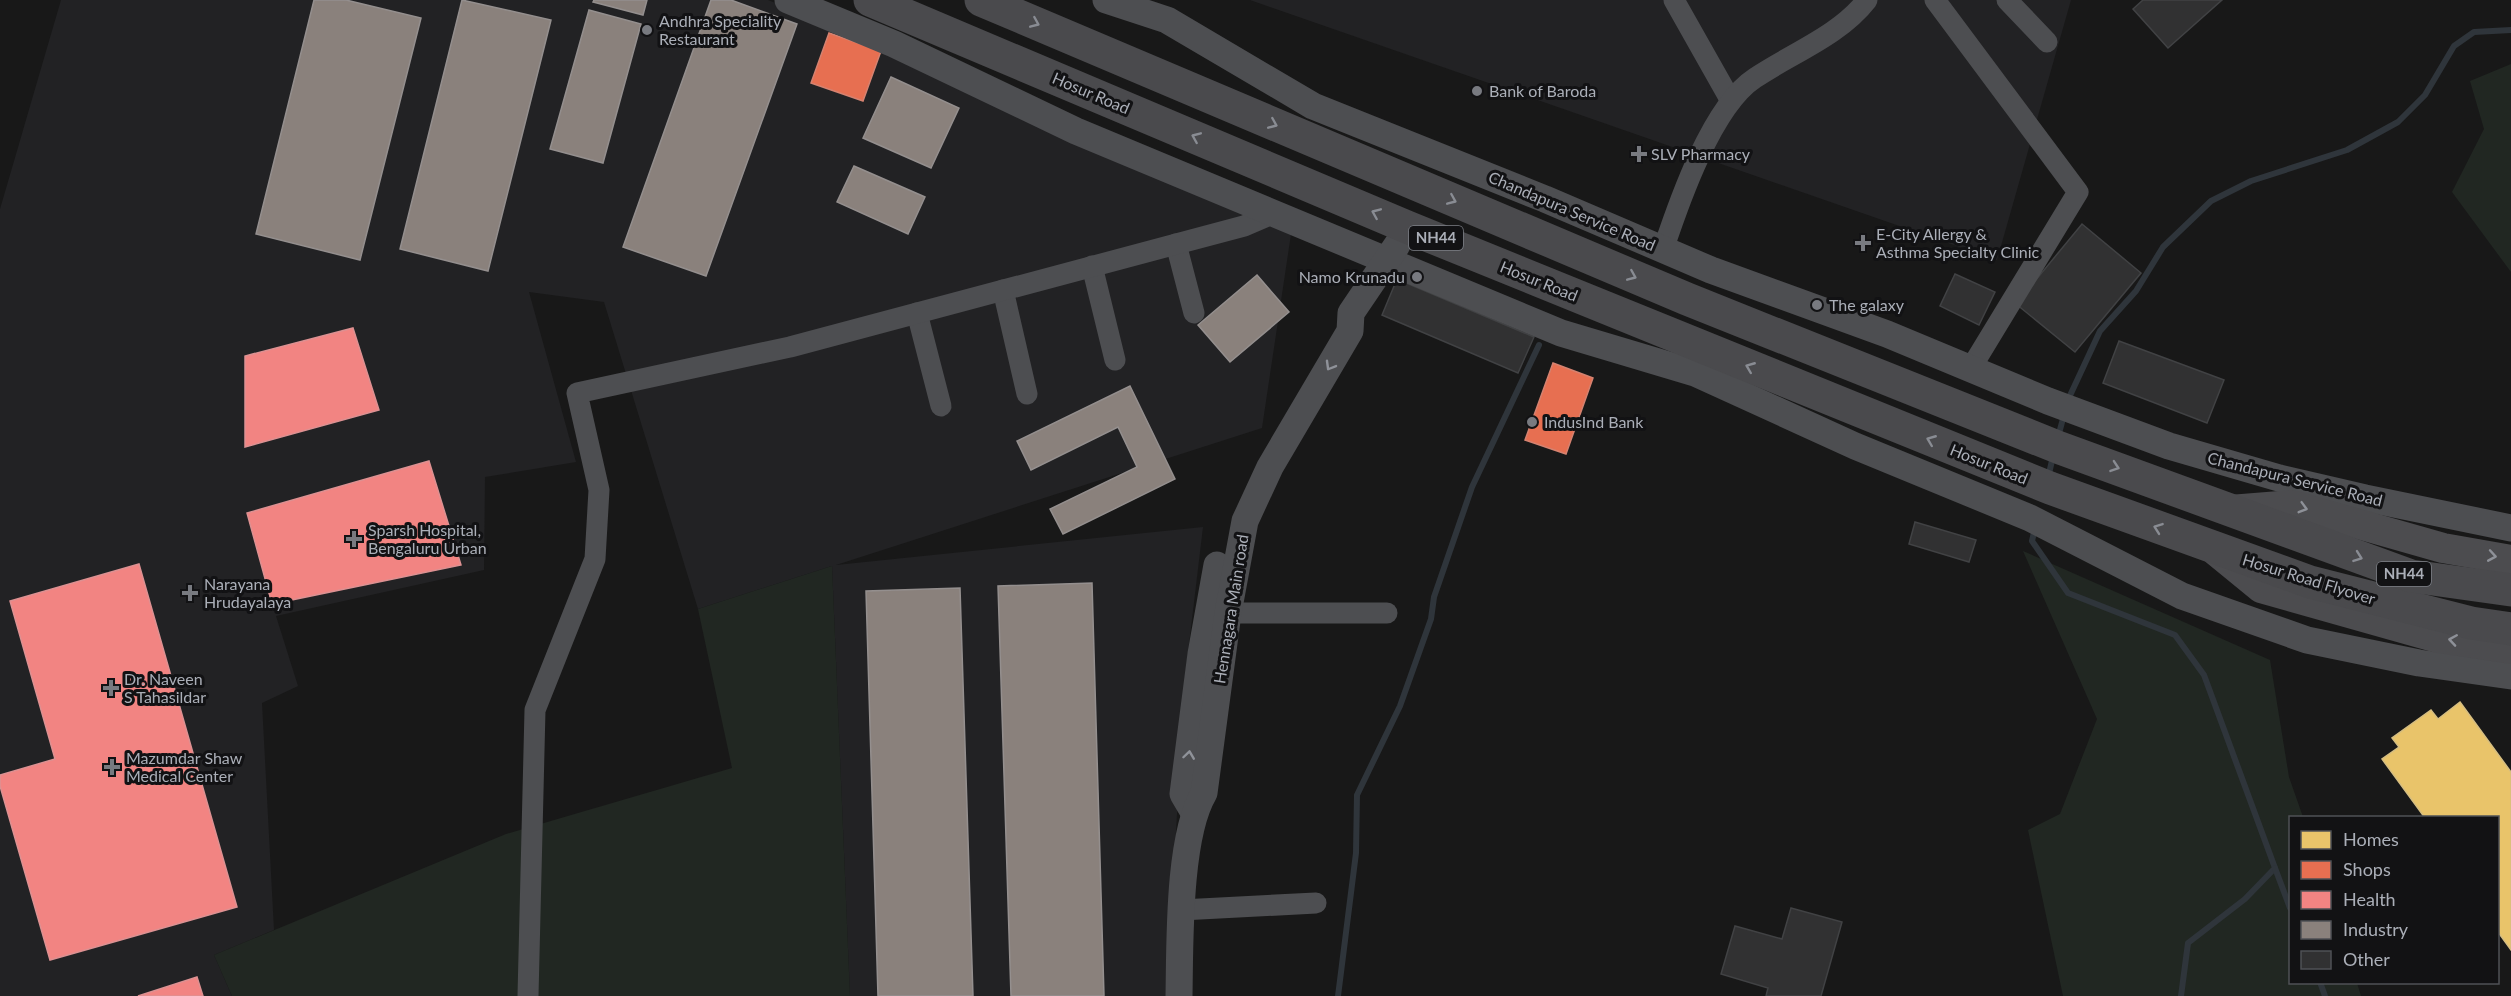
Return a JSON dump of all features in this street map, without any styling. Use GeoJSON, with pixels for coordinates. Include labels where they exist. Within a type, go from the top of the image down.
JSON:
{"type":"FeatureCollection","features":[{"type":"Feature","properties":{"kind":"highway","name":"Hosur Road"},"geometry":{"type":"LineString","coordinates":[[870,0],[1407,227],[2050,488],[2213,549]]}},
{"type":"Feature","properties":{"kind":"highway","name":"NH44"},"geometry":{"type":"LineString","coordinates":[[981,0],[1687,299],[2060,448],[2224,510]]}},
{"type":"Feature","properties":{"kind":"highway","name":"Hosur Road Flyover"},"geometry":{"type":"LineString","coordinates":[[2224,510],[2411,576],[2511,590]]}},
{"type":"Feature","properties":{"kind":"highway","name":"Hosur Road Flyover"},"geometry":{"type":"LineString","coordinates":[[2213,549],[2310,582],[2459,620],[2511,629]]}},
{"type":"Feature","properties":{"kind":"main road"},"geometry":{"type":"LineString","coordinates":[[2224,510],[2292,505],[2443,548],[2511,560]]}},
{"type":"Feature","properties":{"kind":"main road"},"geometry":{"type":"LineString","coordinates":[[2213,549],[2261,588],[2438,638],[2511,649]]}},
{"type":"Feature","properties":{"kind":"street"},"geometry":{"type":"LineString","coordinates":[[788,0],[894,44],[1077,131],[1561,333],[1695,373],[1855,446],[2012,511],[2182,596],[2307,640],[2419,663],[2511,676]]}},
{"type":"Feature","properties":{"kind":"street","name":"Chandapura Service Road"},"geometry":{"type":"LineString","coordinates":[[1106,0],[1167,20],[1313,106],[1545,199],[1663,250],[2169,446],[2279,478],[2511,528]]}},
{"type":"Feature","properties":{"kind":"street"},"geometry":{"type":"LineString","coordinates":[[1674,0],[1731,101]]}},
{"type":"Feature","properties":{"kind":"street"},"geometry":{"type":"LineString","coordinates":[[1663,250],[1681,197],[1731,101],[1753,79],[1846,23],[1867,0]]}},
{"type":"Feature","properties":{"kind":"street"},"geometry":{"type":"LineString","coordinates":[[1935,0],[2078,192],[1971,368]]}},
{"type":"Feature","properties":{"kind":"street"},"geometry":{"type":"LineString","coordinates":[[2007,0],[2047,42]]}},
{"type":"Feature","properties":{"kind":"street"},"geometry":{"type":"LineString","coordinates":[[528,996],[535,710],[595,560],[599,490],[577,393],[790,347],[1244,226],[1272,214]]}},
{"type":"Feature","properties":{"kind":"street","name":"Hennagara Main road"},"geometry":{"type":"LineString","coordinates":[[1179,996],[1181,910],[1193,811],[1204,793],[1218,613],[1251,504],[1350,331],[1351,313],[1388,260],[1407,227]]}},
{"type":"Feature","properties":{"kind":"street"},"geometry":{"type":"LineString","coordinates":[[1176,244],[1194,313]]}},
{"type":"Feature","properties":{"kind":"street"},"geometry":{"type":"LineString","coordinates":[[1092,266],[1115,360]]}},
{"type":"Feature","properties":{"kind":"street"},"geometry":{"type":"LineString","coordinates":[[1003,290],[1027,394]]}},
{"type":"Feature","properties":{"kind":"street"},"geometry":{"type":"LineString","coordinates":[[917,313],[941,406]]}},
{"type":"Feature","properties":{"kind":"street"},"geometry":{"type":"LineString","coordinates":[[1218,613],[1387,613]]}},
{"type":"Feature","properties":{"kind":"street"},"geometry":{"type":"LineString","coordinates":[[1181,910],[1316,903]]}},
{"type":"Feature","properties":{"kind":"shaded area"},"geometry":{"type":"Polygon","coordinates":[[[61,0],[768,0],[1294,214],[1262,428],[836,565],[1203,527],[1184,686],[1167,996],[850,996],[832,566],[698,609],[604,302],[529,292],[576,462],[485,477],[484,570],[276,616],[298,686],[262,703],[274,930],[214,955],[232,996],[0,996],[0,209],[61,0]]]}},
{"type":"Feature","properties":{"kind":"shaded area"},"geometry":{"type":"Polygon","coordinates":[[[1250,0],[2071,0],[1997,260],[1250,0]]]}},
{"type":"Feature","properties":{"kind":"shaded area"},"geometry":{"type":"Polygon","coordinates":[[[2511,64],[2511,272],[2452,192],[2484,129],[2470,81],[2511,64]]]}},
{"type":"Feature","properties":{"kind":"shaded area"},"geometry":{"type":"Polygon","coordinates":[[[2023,551],[2270,660],[2289,777],[2303,816],[2289,816],[2289,984],[2357,984],[2361,996],[2063,996],[2028,830],[2060,814],[2097,719],[2023,551]]]}},
{"type":"Feature","properties":{"kind":"shaded area"},"geometry":{"type":"Polygon","coordinates":[[[832,566],[850,996],[232,996],[214,955],[506,834],[732,768],[698,609],[832,566]]]}},
{"type":"Feature","properties":{"kind":"building: Homes"},"geometry":{"type":"Polygon","coordinates":[[[2460,702],[2511,772],[2511,950],[2499,933],[2499,816],[2424,816],[2382,759],[2399,747],[2392,738],[2431,710],[2438,719],[2460,702]]]}},
{"type":"Feature","properties":{"kind":"building: Shops"},"geometry":{"type":"Polygon","coordinates":[[[829,33],[881,51],[863,101],[811,83],[829,33]]]}},
{"type":"Feature","properties":{"kind":"building: Shops"},"geometry":{"type":"Polygon","coordinates":[[[1553,363],[1593,378],[1566,454],[1525,440],[1553,363]]]}},
{"type":"Feature","properties":{"kind":"building: Health"},"geometry":{"type":"Polygon","coordinates":[[[353,328],[379,410],[245,447],[245,356],[353,328]]]}},
{"type":"Feature","properties":{"kind":"building: Health","name":"Sparsh Hospital, Bengaluru Urban"},"geometry":{"type":"Polygon","coordinates":[[[429,461],[461,565],[272,604],[247,513],[429,461]]]}},
{"type":"Feature","properties":{"kind":"building: Health","name":"Mazumdar Shaw Medical Center"},"geometry":{"type":"Polygon","coordinates":[[[139,564],[237,907],[50,960],[0,786],[0,775],[55,759],[10,601],[139,564]]]}},
{"type":"Feature","properties":{"kind":"building: Health"},"geometry":{"type":"Polygon","coordinates":[[[197,977],[203,996],[138,996],[197,977]]]}},
{"type":"Feature","properties":{"kind":"building: Industry"},"geometry":{"type":"Polygon","coordinates":[[[314,0],[346,0],[421,18],[360,260],[256,234],[314,0]]]}},
{"type":"Feature","properties":{"kind":"building: Industry"},"geometry":{"type":"Polygon","coordinates":[[[462,0],[551,20],[488,271],[400,249],[462,0]]]}},
{"type":"Feature","properties":{"kind":"building: Industry"},"geometry":{"type":"Polygon","coordinates":[[[594,0],[647,0],[643,15],[593,2],[594,0]]]}},
{"type":"Feature","properties":{"kind":"building: Industry"},"geometry":{"type":"Polygon","coordinates":[[[711,0],[731,0],[797,24],[706,276],[623,247],[711,0]]]}},
{"type":"Feature","properties":{"kind":"building: Industry"},"geometry":{"type":"Polygon","coordinates":[[[589,10],[641,24],[603,163],[550,149],[589,10]]]}},
{"type":"Feature","properties":{"kind":"building: Industry"},"geometry":{"type":"Polygon","coordinates":[[[891,77],[959,108],[931,168],[863,138],[891,77]]]}},
{"type":"Feature","properties":{"kind":"building: Industry"},"geometry":{"type":"Polygon","coordinates":[[[854,166],[925,197],[908,234],[837,202],[854,166]]]}},
{"type":"Feature","properties":{"kind":"building: Industry"},"geometry":{"type":"Polygon","coordinates":[[[1257,275],[1289,312],[1230,362],[1198,325],[1257,275]]]}},
{"type":"Feature","properties":{"kind":"building: Industry"},"geometry":{"type":"Polygon","coordinates":[[[1130,386],[1175,479],[1063,534],[1050,509],[1137,467],[1118,427],[1031,470],[1017,441],[1130,386]]]}},
{"type":"Feature","properties":{"kind":"building: Industry"},"geometry":{"type":"Polygon","coordinates":[[[1092,583],[1104,996],[1011,996],[998,586],[1092,583]]]}},
{"type":"Feature","properties":{"kind":"building: Industry"},"geometry":{"type":"Polygon","coordinates":[[[960,588],[973,996],[878,996],[866,591],[960,588]]]}},
{"type":"Feature","properties":{"kind":"building: Other"},"geometry":{"type":"Polygon","coordinates":[[[2143,0],[2222,0],[2168,48],[2133,9],[2143,0]]]}},
{"type":"Feature","properties":{"kind":"building: Other"},"geometry":{"type":"Polygon","coordinates":[[[2082,224],[2141,273],[2075,352],[2016,304],[2082,224]]]}},
{"type":"Feature","properties":{"kind":"building: Other"},"geometry":{"type":"Polygon","coordinates":[[[1955,274],[1995,292],[1979,325],[1940,306],[1955,274]]]}},
{"type":"Feature","properties":{"kind":"building: Other"},"geometry":{"type":"Polygon","coordinates":[[[1397,279],[1534,337],[1518,373],[1382,315],[1397,279]]]}},
{"type":"Feature","properties":{"kind":"building: Other"},"geometry":{"type":"Polygon","coordinates":[[[2119,341],[2224,380],[2207,423],[2103,383],[2119,341]]]}},
{"type":"Feature","properties":{"kind":"building: Other"},"geometry":{"type":"Polygon","coordinates":[[[1915,522],[1976,540],[1969,562],[1909,544],[1915,522]]]}},
{"type":"Feature","properties":{"kind":"building: Other"},"geometry":{"type":"Polygon","coordinates":[[[1791,908],[1842,922],[1821,996],[1766,996],[1768,988],[1721,974],[1735,926],[1782,939],[1791,908]]]}},
{"type":"Feature","properties":{"kind":"waterway"},"geometry":{"type":"LineString","coordinates":[[2067,402],[2100,331],[2136,291],[2163,247],[2211,201],[2251,181],[2347,150],[2398,122],[2425,95],[2454,46],[2474,32],[2511,30]]}},
{"type":"Feature","properties":{"kind":"waterway"},"geometry":{"type":"LineString","coordinates":[[1338,996],[1356,853],[1357,795],[1400,706],[1431,619],[1434,597],[1472,487],[1539,345]]}},
{"type":"Feature","properties":{"kind":"waterway"},"geometry":{"type":"LineString","coordinates":[[2058,437],[2064,415]]}},
{"type":"Feature","properties":{"kind":"waterway"},"geometry":{"type":"LineString","coordinates":[[2048,478],[2053,456]]}},
{"type":"Feature","properties":{"kind":"waterway"},"geometry":{"type":"LineString","coordinates":[[2035,528],[2032,541],[2068,593],[2175,635],[2204,675],[2275,868],[2245,899],[2188,943],[2181,996]]}},
{"type":"Feature","properties":{"kind":"waterway"},"geometry":{"type":"LineString","coordinates":[[2275,868],[2289,905]]}},
{"type":"Feature","properties":{"kind":"waterway"},"geometry":{"type":"LineString","coordinates":[[2321,984],[2325,996]]}},
{"type":"Feature","properties":{"kind":"place","name":"Andhra Speciality Restaurant"},"geometry":{"type":"Point","coordinates":[647,30]}},
{"type":"Feature","properties":{"kind":"place","name":"Bank of Baroda"},"geometry":{"type":"Point","coordinates":[1477,91]}},
{"type":"Feature","properties":{"kind":"place","name":"SLV Pharmacy"},"geometry":{"type":"Point","coordinates":[1639,154]}},
{"type":"Feature","properties":{"kind":"place","name":"E-City Allergy & Asthma Specialty Clinic"},"geometry":{"type":"Point","coordinates":[1863,243]}},
{"type":"Feature","properties":{"kind":"place","name":"Namo Krunadu"},"geometry":{"type":"Point","coordinates":[1417,277]}},
{"type":"Feature","properties":{"kind":"place","name":"The galaxy"},"geometry":{"type":"Point","coordinates":[1817,305]}},
{"type":"Feature","properties":{"kind":"place","name":"IndusInd Bank"},"geometry":{"type":"Point","coordinates":[1532,422]}},
{"type":"Feature","properties":{"kind":"place","name":"Sparsh Hospital, Bengaluru Urban"},"geometry":{"type":"Point","coordinates":[354,539]}},
{"type":"Feature","properties":{"kind":"place","name":"Narayana Hrudayalaya"},"geometry":{"type":"Point","coordinates":[190,593]}},
{"type":"Feature","properties":{"kind":"place","name":"Dr. Naveen S Tahasildar"},"geometry":{"type":"Point","coordinates":[111,688]}},
{"type":"Feature","properties":{"kind":"place","name":"Mazumdar Shaw Medical Center"},"geometry":{"type":"Point","coordinates":[112,767]}}]}
